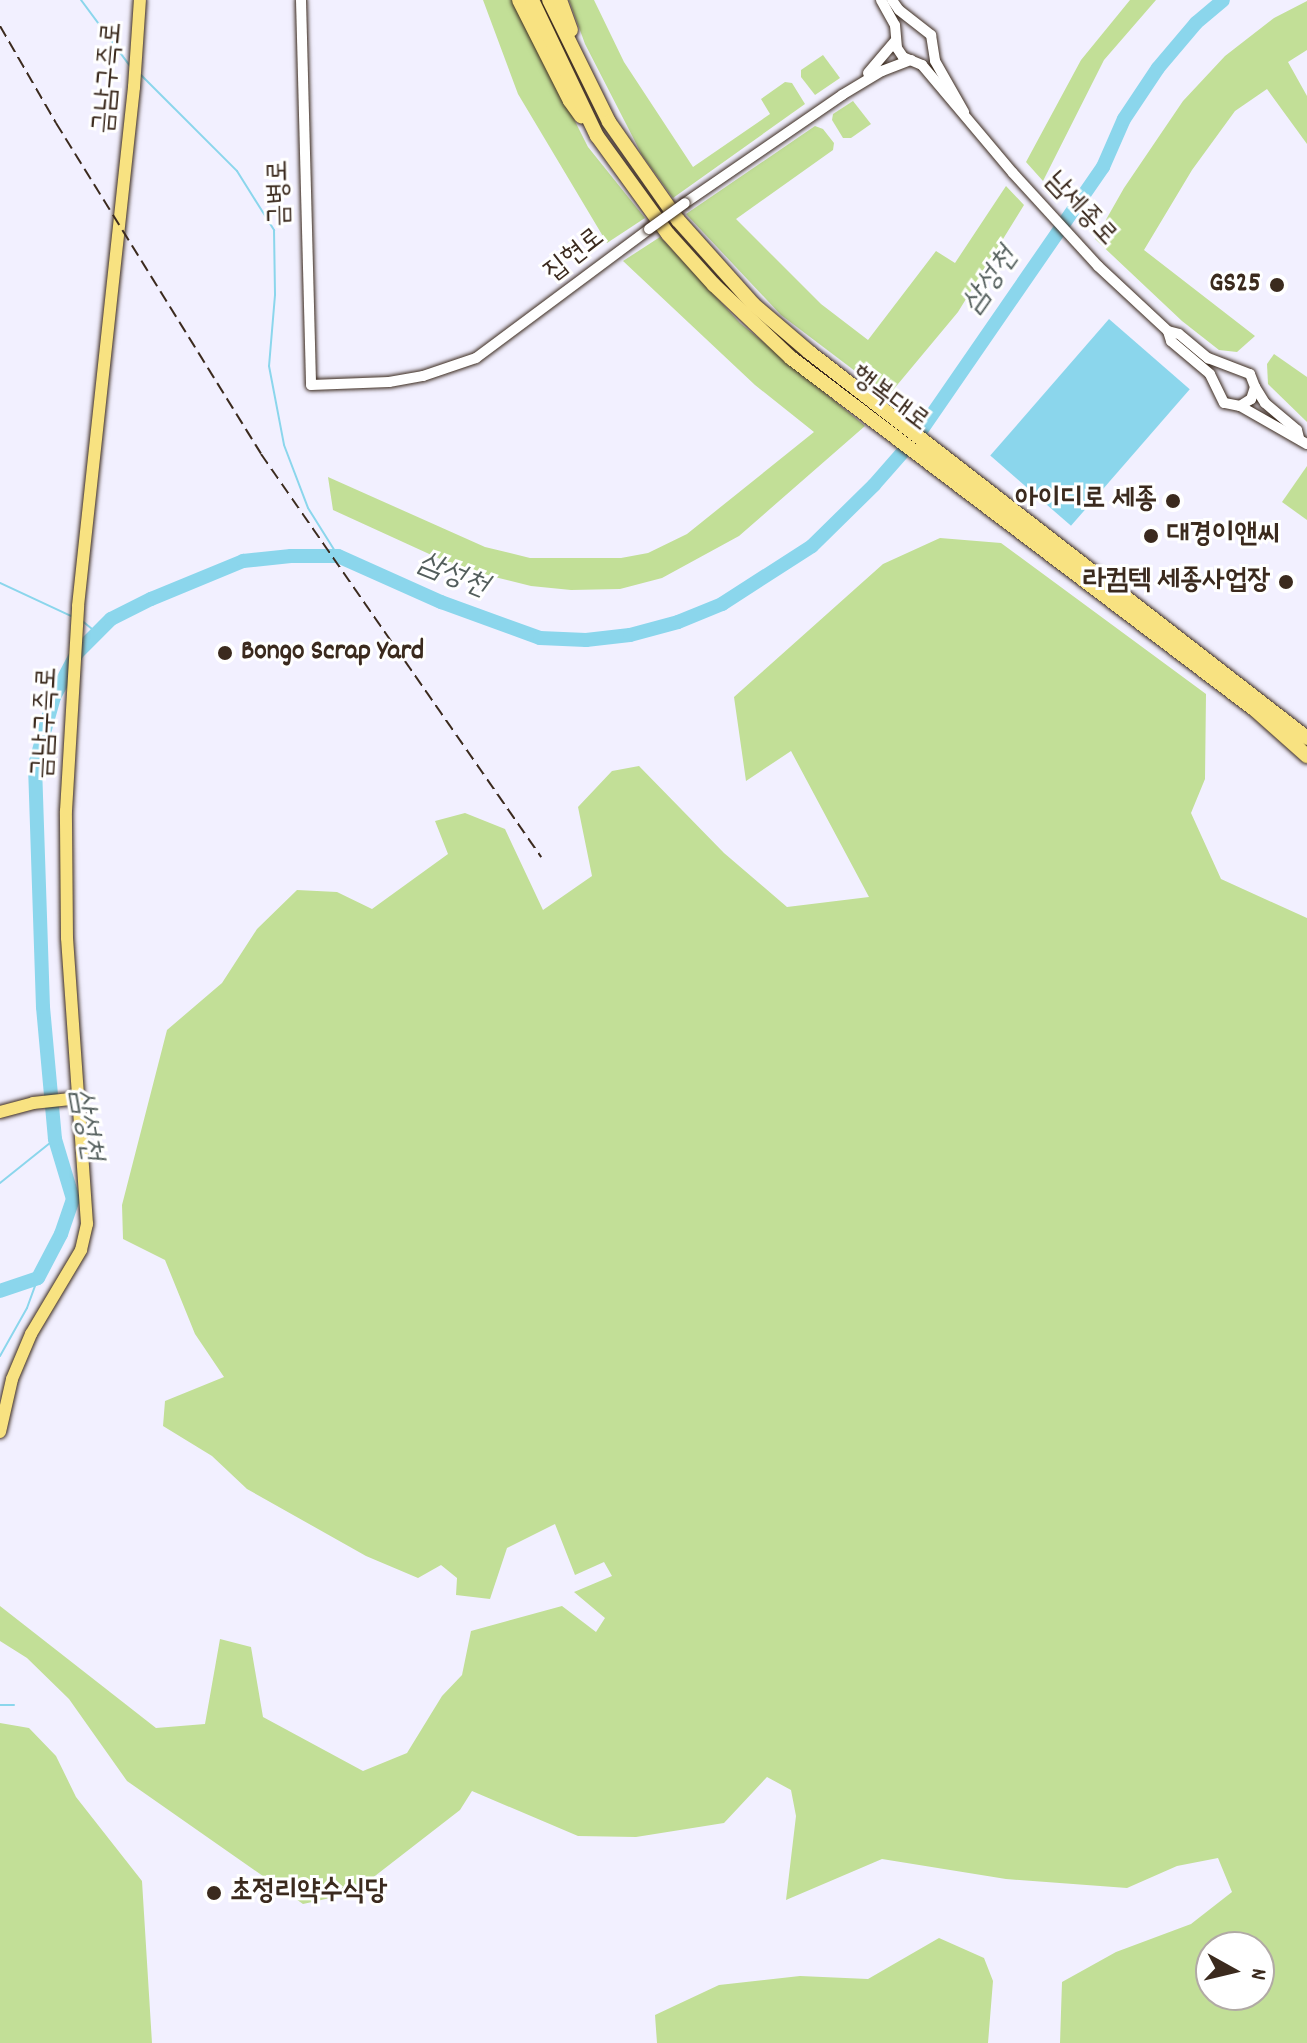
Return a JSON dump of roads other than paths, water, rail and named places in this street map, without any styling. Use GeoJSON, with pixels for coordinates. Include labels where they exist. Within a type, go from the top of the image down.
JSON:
{"type":"FeatureCollection","features":[{"type":"Feature","properties":{"kind":"highway"},"geometry":{"type":"LineString","coordinates":[[519,0],[570,101],[597,136]]}},
{"type":"Feature","properties":{"kind":"highway","name":"행복대로"},"geometry":{"type":"LineString","coordinates":[[532,0],[597,136],[668,234],[714,285],[791,358],[1254,709],[1300,735]]}},
{"type":"Feature","properties":{"kind":"highway","name":"행복대로"},"geometry":{"type":"LineString","coordinates":[[549,0],[609,122],[704,251],[753,304],[809,352],[956,462],[1300,735],[1307,756]]}},
{"type":"Feature","properties":{"kind":"highway"},"geometry":{"type":"LineString","coordinates":[[560,0],[593,87]]}},
{"type":"Feature","properties":{"kind":"highway"},"geometry":{"type":"LineString","coordinates":[[1300,735],[1307,769]]}},
{"type":"Feature","properties":{"kind":"main road","name":"금남구즉로"},"geometry":{"type":"LineString","coordinates":[[0,1432],[12,1379],[26,1345],[81,1250],[87,1224],[75,1099],[67,938],[66,811],[78,606],[138,52],[140,0]]}},
{"type":"Feature","properties":{"kind":"main road"},"geometry":{"type":"LineString","coordinates":[[0,1112],[33,1103],[75,1099]]}},
{"type":"Feature","properties":{"kind":"street","name":"금병로"},"geometry":{"type":"LineString","coordinates":[[301,0],[311,385]]}},
{"type":"Feature","properties":{"kind":"street"},"geometry":{"type":"LineString","coordinates":[[881,0],[897,38],[899,52],[913,61],[926,57],[932,47],[931,35],[892,0]]}},
{"type":"Feature","properties":{"kind":"street"},"geometry":{"type":"LineString","coordinates":[[897,38],[906,27],[918,25]]}},
{"type":"Feature","properties":{"kind":"street","name":"집현로"},"geometry":{"type":"LineString","coordinates":[[842,95],[881,62],[897,38]]}},
{"type":"Feature","properties":{"kind":"street","name":"남세종로"},"geometry":{"type":"LineString","coordinates":[[932,47],[935,61],[960,99],[965,114]]}},
{"type":"Feature","properties":{"kind":"street","name":"집현로"},"geometry":{"type":"LineString","coordinates":[[311,385],[408,379],[476,358],[685,203],[842,95],[882,71],[913,61]]}},
{"type":"Feature","properties":{"kind":"street","name":"남세종로"},"geometry":{"type":"LineString","coordinates":[[913,61],[965,114],[1098,266],[1168,331],[1179,334],[1208,358],[1232,368]]}},
{"type":"Feature","properties":{"kind":"street","name":"남세종로"},"geometry":{"type":"LineString","coordinates":[[1168,331],[1171,341],[1202,366],[1216,387]]}},
{"type":"Feature","properties":{"kind":"street"},"geometry":{"type":"LineString","coordinates":[[1232,368],[1250,374],[1265,403],[1297,430],[1303,441],[1291,438],[1240,406],[1224,403],[1216,387],[1221,375],[1232,368]]}},
{"type":"Feature","properties":{"kind":"street"},"geometry":{"type":"LineString","coordinates":[[1240,406],[1251,399],[1255,387]]}},
{"type":"Feature","properties":{"kind":"water"},"geometry":{"type":"Polygon","coordinates":[[[1109,319],[1190,389],[1071,526],[990,456],[1109,319]]]}},
{"type":"Feature","properties":{"kind":"waterway"},"geometry":{"type":"LineString","coordinates":[[81,0],[130,66]]}},
{"type":"Feature","properties":{"kind":"waterway","name":"삼성천"},"geometry":{"type":"LineString","coordinates":[[0,1291],[38,1278],[61,1234],[73,1199],[55,1139],[43,1007],[35,765],[54,697],[77,653],[111,619],[151,599],[243,561],[291,556],[338,556],[441,602],[540,638],[586,640],[630,635],[678,622],[722,604],[812,546],[874,485],[918,435],[1103,167],[1124,119],[1158,68],[1196,23],[1223,0]]}},
{"type":"Feature","properties":{"kind":"waterway"},"geometry":{"type":"LineString","coordinates":[[141,75],[237,171],[274,230],[275,295],[269,366],[284,445],[308,508],[338,556]]}},
{"type":"Feature","properties":{"kind":"waterway"},"geometry":{"type":"LineString","coordinates":[[0,583],[71,616]]}},
{"type":"Feature","properties":{"kind":"waterway"},"geometry":{"type":"LineString","coordinates":[[81,620],[97,633]]}},
{"type":"Feature","properties":{"kind":"waterway"},"geometry":{"type":"LineString","coordinates":[[0,1183],[55,1139]]}},
{"type":"Feature","properties":{"kind":"waterway"},"geometry":{"type":"LineString","coordinates":[[0,1356],[27,1308],[38,1278]]}},
{"type":"Feature","properties":{"kind":"waterway"},"geometry":{"type":"LineString","coordinates":[[0,1705],[14,1705]]}},
{"type":"Feature","properties":{"kind":"railway"},"geometry":{"type":"LineString","coordinates":[[0,26],[56,123],[261,454],[541,857]]}},
{"type":"Feature","properties":{"kind":"place","name":"GS25"},"geometry":{"type":"Point","coordinates":[1277,285]}},
{"type":"Feature","properties":{"kind":"place","name":"아이디로 세종"},"geometry":{"type":"Point","coordinates":[1173,501]}},
{"type":"Feature","properties":{"kind":"place","name":"대경이앤씨"},"geometry":{"type":"Point","coordinates":[1151,536]}},
{"type":"Feature","properties":{"kind":"place","name":"라컴텍 세종사업장"},"geometry":{"type":"Point","coordinates":[1286,582]}},
{"type":"Feature","properties":{"kind":"place","name":"Bongo Scrap Yard"},"geometry":{"type":"Point","coordinates":[225,653]}},
{"type":"Feature","properties":{"kind":"place","name":"초정리약수식당"},"geometry":{"type":"Point","coordinates":[214,1893]}}]}
